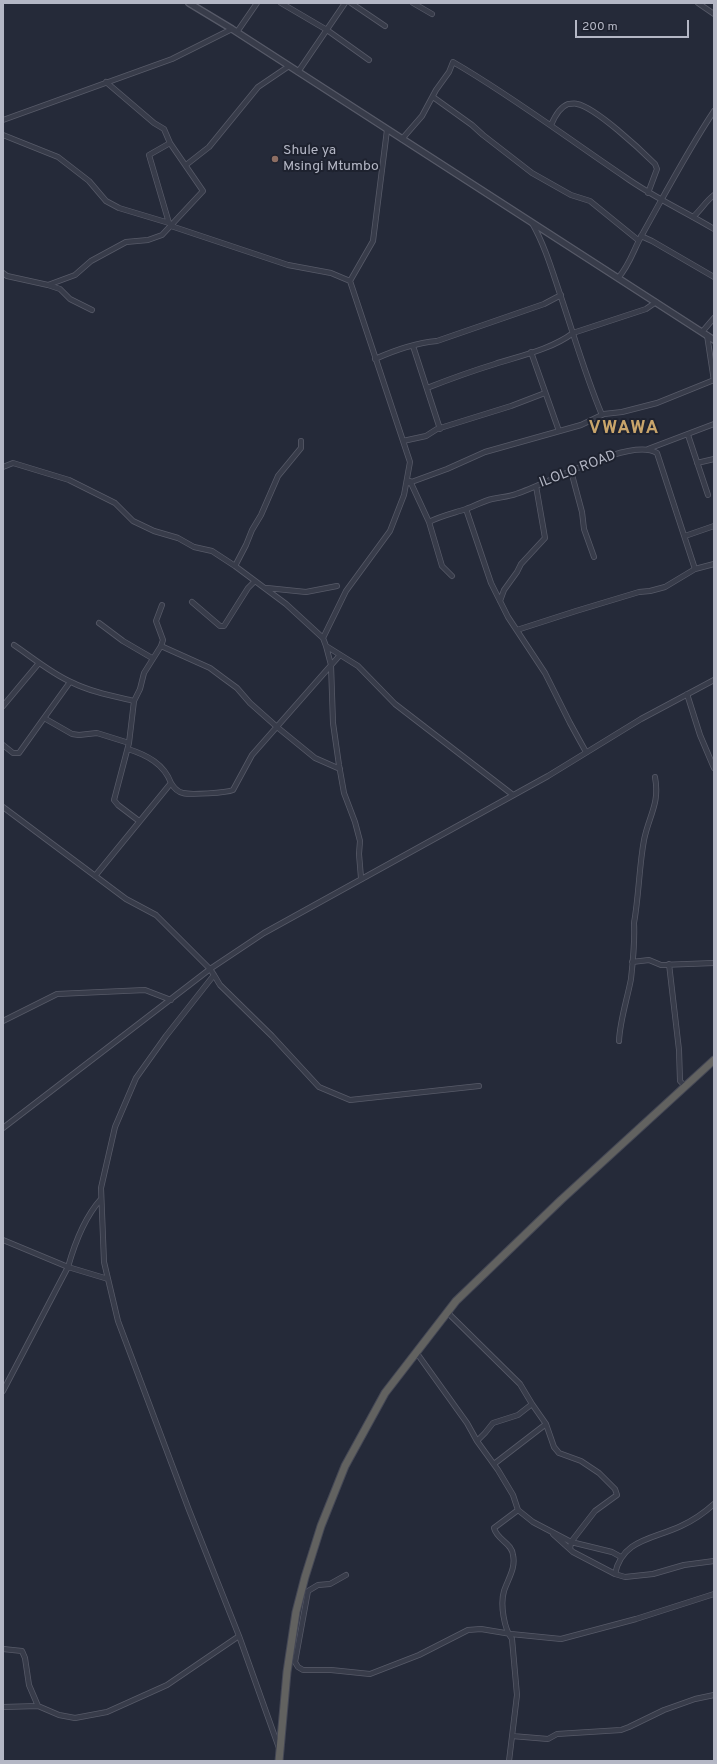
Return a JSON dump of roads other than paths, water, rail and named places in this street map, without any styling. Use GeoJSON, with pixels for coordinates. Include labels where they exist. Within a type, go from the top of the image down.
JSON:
{"type":"FeatureCollection","features":[{"type":"Feature","properties":{"kind":"highway"},"geometry":{"type":"LineString","coordinates":[[279,1761],[286,1672],[296,1612],[305,1577],[321,1526],[345,1466],[385,1393],[456,1301],[561,1200],[714,1060]]}},
{"type":"Feature","properties":{"kind":"street"},"geometry":{"type":"LineString","coordinates":[[189,3],[238,32],[387,130],[714,340]]}},
{"type":"Feature","properties":{"kind":"street"},"geometry":{"type":"LineString","coordinates":[[238,32],[257,3]]}},
{"type":"Feature","properties":{"kind":"street"},"geometry":{"type":"LineString","coordinates":[[281,3],[327,30],[369,60]]}},
{"type":"Feature","properties":{"kind":"street"},"geometry":{"type":"LineString","coordinates":[[298,72],[345,3]]}},
{"type":"Feature","properties":{"kind":"street"},"geometry":{"type":"LineString","coordinates":[[351,3],[385,26]]}},
{"type":"Feature","properties":{"kind":"street"},"geometry":{"type":"LineString","coordinates":[[413,3],[432,14]]}},
{"type":"Feature","properties":{"kind":"street"},"geometry":{"type":"LineString","coordinates":[[698,3],[714,14]]}},
{"type":"Feature","properties":{"kind":"street"},"geometry":{"type":"LineString","coordinates":[[3,120],[172,59],[232,29]]}},
{"type":"Feature","properties":{"kind":"street"},"geometry":{"type":"LineString","coordinates":[[402,139],[422,116],[449,72],[452,62],[550,125],[648,192],[714,230]]}},
{"type":"Feature","properties":{"kind":"street"},"geometry":{"type":"LineString","coordinates":[[186,165],[209,147],[258,87],[289,66]]}},
{"type":"Feature","properties":{"kind":"street"},"geometry":{"type":"LineString","coordinates":[[48,284],[75,275],[90,261],[126,242],[148,240],[162,235],[170,224],[203,191],[170,143],[164,129],[154,124],[106,82]]}},
{"type":"Feature","properties":{"kind":"street"},"geometry":{"type":"LineString","coordinates":[[433,97],[472,125],[532,173],[571,195],[590,201],[639,238],[652,241],[714,277]]}},
{"type":"Feature","properties":{"kind":"street"},"geometry":{"type":"LineString","coordinates":[[550,125],[556,115],[566,105],[578,104],[590,110],[630,141],[655,164],[657,169],[648,192]]}},
{"type":"Feature","properties":{"kind":"street"},"geometry":{"type":"LineString","coordinates":[[618,278],[627,268],[639,238],[694,141],[714,111]]}},
{"type":"Feature","properties":{"kind":"street"},"geometry":{"type":"LineString","coordinates":[[387,130],[373,241],[350,281],[410,462],[408,476],[409,483],[429,522],[442,566],[452,576]]}},
{"type":"Feature","properties":{"kind":"street"},"geometry":{"type":"LineString","coordinates":[[3,135],[58,157],[89,181],[106,201],[119,208],[288,265],[330,273],[350,281]]}},
{"type":"Feature","properties":{"kind":"street"},"geometry":{"type":"LineString","coordinates":[[170,143],[149,155],[170,224]]}},
{"type":"Feature","properties":{"kind":"street"},"geometry":{"type":"LineString","coordinates":[[693,217],[699,212],[705,202],[714,195]]}},
{"type":"Feature","properties":{"kind":"street"},"geometry":{"type":"LineString","coordinates":[[532,223],[551,262],[573,333],[602,415]]}},
{"type":"Feature","properties":{"kind":"street"},"geometry":{"type":"LineString","coordinates":[[3,274],[6,276],[48,284],[60,289],[70,299],[92,310]]}},
{"type":"Feature","properties":{"kind":"street"},"geometry":{"type":"LineString","coordinates":[[375,359],[397,349],[413,346],[422,342],[437,341],[544,304],[561,295]]}},
{"type":"Feature","properties":{"kind":"street"},"geometry":{"type":"LineString","coordinates":[[427,388],[531,352],[565,339],[573,333],[646,309],[656,302]]}},
{"type":"Feature","properties":{"kind":"street"},"geometry":{"type":"LineString","coordinates":[[323,638],[346,591],[390,531],[409,483],[485,452],[581,425],[602,415],[642,408],[714,381],[704,333],[714,318]]}},
{"type":"Feature","properties":{"kind":"street"},"geometry":{"type":"LineString","coordinates":[[413,346],[440,428]]}},
{"type":"Feature","properties":{"kind":"street"},"geometry":{"type":"LineString","coordinates":[[531,352],[559,431]]}},
{"type":"Feature","properties":{"kind":"street"},"geometry":{"type":"LineString","coordinates":[[403,441],[426,436],[440,428],[511,406],[545,392]]}},
{"type":"Feature","properties":{"kind":"street","name":"ILOLO ROAD"},"geometry":{"type":"LineString","coordinates":[[429,522],[491,499],[518,494],[602,457],[647,449],[688,435],[714,424]]}},
{"type":"Feature","properties":{"kind":"street"},"geometry":{"type":"LineString","coordinates":[[688,435],[708,495]]}},
{"type":"Feature","properties":{"kind":"street"},"geometry":{"type":"LineString","coordinates":[[235,566],[252,530],[261,515],[278,476],[301,448],[301,441]]}},
{"type":"Feature","properties":{"kind":"street"},"geometry":{"type":"LineString","coordinates":[[647,449],[651,449],[657,453],[695,569]]}},
{"type":"Feature","properties":{"kind":"street"},"geometry":{"type":"LineString","coordinates":[[697,463],[714,459]]}},
{"type":"Feature","properties":{"kind":"street"},"geometry":{"type":"LineString","coordinates":[[3,467],[12,463],[69,480],[115,503],[133,521],[154,531],[178,538],[194,548],[212,552],[235,566],[286,604],[323,638],[331,665],[333,723],[344,793],[355,822],[360,841],[359,854],[361,878]]}},
{"type":"Feature","properties":{"kind":"street"},"geometry":{"type":"LineString","coordinates":[[571,470],[582,512],[584,529],[594,557]]}},
{"type":"Feature","properties":{"kind":"street"},"geometry":{"type":"LineString","coordinates":[[500,601],[504,590],[521,564],[545,538],[536,486]]}},
{"type":"Feature","properties":{"kind":"street"},"geometry":{"type":"LineString","coordinates":[[466,509],[487,571],[500,601],[545,673],[586,752]]}},
{"type":"Feature","properties":{"kind":"street"},"geometry":{"type":"LineString","coordinates":[[685,536],[714,526]]}},
{"type":"Feature","properties":{"kind":"street"},"geometry":{"type":"LineString","coordinates":[[517,630],[639,592],[665,587],[695,569],[714,564]]}},
{"type":"Feature","properties":{"kind":"street"},"geometry":{"type":"LineString","coordinates":[[192,602],[220,626],[224,626],[248,588],[255,581]]}},
{"type":"Feature","properties":{"kind":"street"},"geometry":{"type":"LineString","coordinates":[[263,587],[273,590],[306,592],[337,586]]}},
{"type":"Feature","properties":{"kind":"street"},"geometry":{"type":"LineString","coordinates":[[138,821],[114,800],[128,749],[134,701],[140,689],[144,672],[161,646],[163,636],[156,621],[162,605]]}},
{"type":"Feature","properties":{"kind":"street"},"geometry":{"type":"LineString","coordinates":[[99,623],[123,641],[152,658]]}},
{"type":"Feature","properties":{"kind":"street"},"geometry":{"type":"LineString","coordinates":[[14,645],[39,663],[70,682],[87,689],[134,701]]}},
{"type":"Feature","properties":{"kind":"street"},"geometry":{"type":"LineString","coordinates":[[161,646],[210,668],[237,688],[250,703],[315,758],[340,769]]}},
{"type":"Feature","properties":{"kind":"street"},"geometry":{"type":"LineString","coordinates":[[326,646],[358,666],[395,704],[513,795]]}},
{"type":"Feature","properties":{"kind":"street"},"geometry":{"type":"LineString","coordinates":[[128,749],[161,765],[168,774],[171,783],[177,790],[185,794],[230,792],[233,790],[252,756],[340,655]]}},
{"type":"Feature","properties":{"kind":"street"},"geometry":{"type":"LineString","coordinates":[[3,706],[39,663]]}},
{"type":"Feature","properties":{"kind":"street"},"geometry":{"type":"LineString","coordinates":[[3,1128],[210,969],[264,933],[513,795],[640,719],[714,680]]}},
{"type":"Feature","properties":{"kind":"street"},"geometry":{"type":"LineString","coordinates":[[3,745],[13,753],[19,753],[70,682]]}},
{"type":"Feature","properties":{"kind":"street"},"geometry":{"type":"LineString","coordinates":[[687,694],[698,729],[714,768]]}},
{"type":"Feature","properties":{"kind":"street"},"geometry":{"type":"LineString","coordinates":[[44,718],[72,734],[79,735],[96,733],[129,743]]}},
{"type":"Feature","properties":{"kind":"street"},"geometry":{"type":"LineString","coordinates":[[620,1041],[622,1012],[628,994],[632,962],[634,923],[644,839],[655,805],[657,789],[655,777]]}},
{"type":"Feature","properties":{"kind":"street"},"geometry":{"type":"LineString","coordinates":[[95,876],[122,844],[138,821],[171,783]]}},
{"type":"Feature","properties":{"kind":"street"},"geometry":{"type":"LineString","coordinates":[[3,807],[126,899],[156,915],[164,922],[210,969],[220,985],[272,1036],[319,1087],[350,1100],[479,1086]]}},
{"type":"Feature","properties":{"kind":"street"},"geometry":{"type":"LineString","coordinates":[[632,962],[649,960],[660,964],[714,963]]}},
{"type":"Feature","properties":{"kind":"street"},"geometry":{"type":"LineString","coordinates":[[669,964],[679,1050],[680,1081],[685,1086]]}},
{"type":"Feature","properties":{"kind":"street"},"geometry":{"type":"LineString","coordinates":[[214,975],[166,1036],[136,1078],[115,1127],[101,1188],[104,1262],[118,1320],[189,1510],[239,1636],[280,1749]]}},
{"type":"Feature","properties":{"kind":"street"},"geometry":{"type":"LineString","coordinates":[[3,1021],[57,994],[145,990],[170,1000]]}},
{"type":"Feature","properties":{"kind":"street"},"geometry":{"type":"LineString","coordinates":[[3,1390],[68,1267],[74,1247],[90,1212],[101,1199]]}},
{"type":"Feature","properties":{"kind":"street"},"geometry":{"type":"LineString","coordinates":[[3,1240],[68,1267],[108,1278]]}},
{"type":"Feature","properties":{"kind":"street"},"geometry":{"type":"LineString","coordinates":[[447,1312],[520,1384],[546,1424],[554,1447],[560,1453],[581,1460],[599,1473],[615,1489],[617,1495],[595,1511],[571,1542],[570,1549]]}},
{"type":"Feature","properties":{"kind":"street"},"geometry":{"type":"LineString","coordinates":[[416,1352],[467,1423],[477,1441],[494,1464],[514,1496],[518,1510],[527,1518],[571,1542],[612,1552],[621,1556]]}},
{"type":"Feature","properties":{"kind":"street"},"geometry":{"type":"LineString","coordinates":[[477,1441],[492,1423],[518,1415],[532,1404]]}},
{"type":"Feature","properties":{"kind":"street"},"geometry":{"type":"LineString","coordinates":[[494,1464],[546,1424]]}},
{"type":"Feature","properties":{"kind":"street"},"geometry":{"type":"LineString","coordinates":[[615,1574],[621,1556],[632,1548],[648,1538],[680,1527],[714,1504]]}},
{"type":"Feature","properties":{"kind":"street"},"geometry":{"type":"LineString","coordinates":[[509,1761],[517,1686],[512,1639],[507,1633],[503,1604],[504,1592],[514,1564],[511,1548],[495,1534],[494,1528],[518,1510]]}},
{"type":"Feature","properties":{"kind":"street"},"geometry":{"type":"LineString","coordinates":[[547,1529],[570,1549],[615,1574],[625,1577],[638,1577],[684,1565],[714,1561]]}},
{"type":"Feature","properties":{"kind":"street"},"geometry":{"type":"LineString","coordinates":[[346,1575],[330,1584],[318,1585],[308,1591],[295,1662],[298,1667],[303,1670],[331,1670],[370,1674],[419,1655],[468,1630],[481,1629],[561,1639],[616,1625],[714,1594]]}},
{"type":"Feature","properties":{"kind":"street"},"geometry":{"type":"LineString","coordinates":[[3,1707],[38,1706],[59,1715],[75,1718],[107,1712],[167,1684],[239,1636]]}},
{"type":"Feature","properties":{"kind":"street"},"geometry":{"type":"LineString","coordinates":[[3,1649],[22,1651],[25,1658],[29,1685],[38,1706]]}},
{"type":"Feature","properties":{"kind":"street"},"geometry":{"type":"LineString","coordinates":[[512,1736],[548,1738],[557,1734],[621,1730],[629,1728],[664,1710],[695,1698],[714,1695]]}},
{"type":"Feature","properties":{"kind":"street"},"geometry":{"type":"LineString","coordinates":[[275,1761],[276,1740]]}},
{"type":"Feature","properties":{"kind":"place","name":"Shule ya Msingi Mtumbo"},"geometry":{"type":"Point","coordinates":[275,159]}},
{"type":"Feature","properties":{"kind":"district","name":"VWAWA"},"geometry":{"type":"Point","coordinates":[624,429]}}]}
